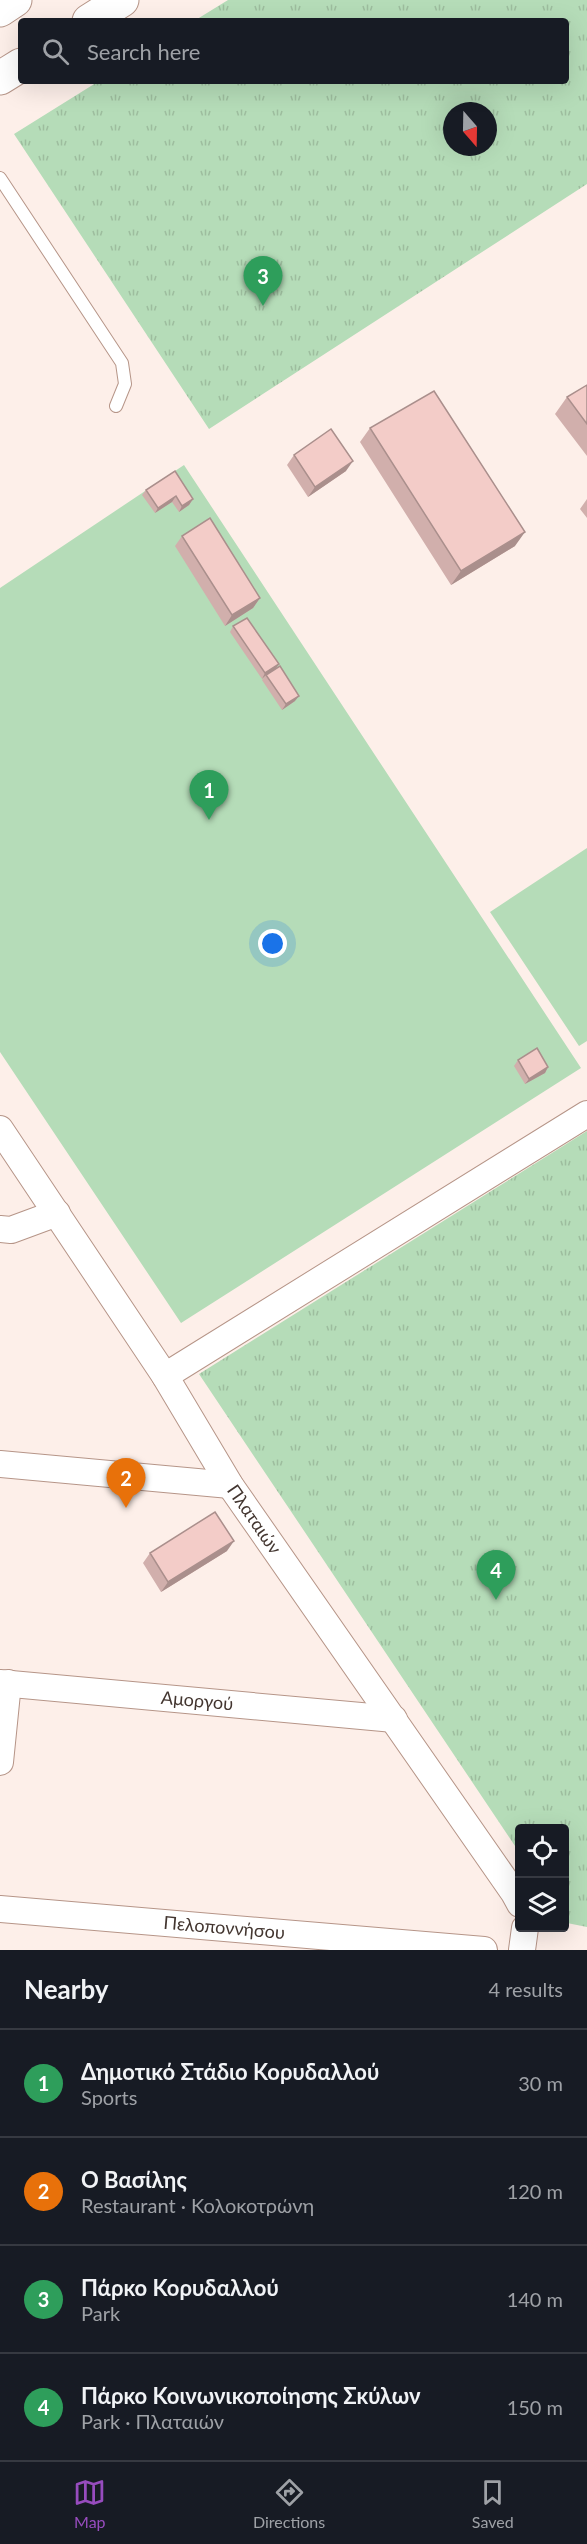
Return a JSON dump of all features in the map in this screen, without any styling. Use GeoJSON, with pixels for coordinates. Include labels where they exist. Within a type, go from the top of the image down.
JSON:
{"type":"FeatureCollection","features":[{"type":"Feature","properties":{"kind":"main road"},"geometry":{"type":"LineString","coordinates":[[0,10],[15,0]]}},
{"type":"Feature","properties":{"kind":"main road"},"geometry":{"type":"LineString","coordinates":[[94,18],[122,0]]}},
{"type":"Feature","properties":{"kind":"main road"},"geometry":{"type":"LineString","coordinates":[[0,78],[18,67]]}},
{"type":"Feature","properties":{"kind":"street"},"geometry":{"type":"LineString","coordinates":[[165,1376],[587,1113]]}},
{"type":"Feature","properties":{"kind":"street","name":"Πλαταιών"},"geometry":{"type":"LineString","coordinates":[[0,1129],[165,1376],[230,1485],[515,1895]]}},
{"type":"Feature","properties":{"kind":"street"},"geometry":{"type":"LineString","coordinates":[[0,1229],[11,1230],[57,1213]]}},
{"type":"Feature","properties":{"kind":"street"},"geometry":{"type":"LineString","coordinates":[[0,1464],[230,1485]]}},
{"type":"Feature","properties":{"kind":"street"},"geometry":{"type":"LineString","coordinates":[[0,1762],[4,1683]]}},
{"type":"Feature","properties":{"kind":"street","name":"Αμοργού"},"geometry":{"type":"LineString","coordinates":[[4,1683],[393,1719]]}},
{"type":"Feature","properties":{"kind":"street","name":"Πελοποννήσου"},"geometry":{"type":"LineString","coordinates":[[0,1909],[484,1950]]}},
{"type":"Feature","properties":{"kind":"street"},"geometry":{"type":"LineString","coordinates":[[522,1950],[524,1932]]}},
{"type":"Feature","properties":{"kind":"lane"},"geometry":{"type":"LineString","coordinates":[[0,178],[122,363],[124,384],[116,406]]}},
{"type":"Feature","properties":{"kind":"green space"},"geometry":{"type":"Polygon","coordinates":[[[228,0],[587,0],[587,184],[209,429],[14,134],[94,84],[569,84],[569,18],[199,18],[228,0]]]}},
{"type":"Feature","properties":{"kind":"green space"},"geometry":{"type":"Polygon","coordinates":[[[184,465],[581,1068],[181,1323],[0,1052],[0,588],[184,465]]]}},
{"type":"Feature","properties":{"kind":"green space"},"geometry":{"type":"Polygon","coordinates":[[[587,848],[587,1041],[579,1046],[490,912],[587,848]]]}},
{"type":"Feature","properties":{"kind":"green space"},"geometry":{"type":"Polygon","coordinates":[[[587,1131],[587,1927],[569,1923],[569,1824],[515,1824],[515,1846],[199,1374],[587,1131]]]}},
{"type":"Feature","properties":{"kind":"building"},"geometry":{"type":"Polygon","coordinates":[[[587,385],[587,424],[567,397],[587,385]]]}},
{"type":"Feature","properties":{"kind":"building"},"geometry":{"type":"Polygon","coordinates":[[[434,391],[525,532],[461,571],[370,428],[434,391]]]}},
{"type":"Feature","properties":{"kind":"building"},"geometry":{"type":"Polygon","coordinates":[[[331,429],[353,461],[315,487],[294,455],[331,429]]]}},
{"type":"Feature","properties":{"kind":"building"},"geometry":{"type":"Polygon","coordinates":[[[175,471],[193,499],[182,506],[176,496],[158,508],[146,490],[175,471]]]}},
{"type":"Feature","properties":{"kind":"building"},"geometry":{"type":"Polygon","coordinates":[[[210,518],[260,598],[232,615],[182,536],[210,518]]]}},
{"type":"Feature","properties":{"kind":"building"},"geometry":{"type":"Polygon","coordinates":[[[247,618],[279,664],[265,673],[233,626],[247,618]]]}},
{"type":"Feature","properties":{"kind":"building"},"geometry":{"type":"Polygon","coordinates":[[[280,666],[299,696],[286,704],[266,675],[280,666]]]}},
{"type":"Feature","properties":{"kind":"building"},"geometry":{"type":"Polygon","coordinates":[[[537,1048],[548,1067],[529,1079],[518,1060],[537,1048]]]}},
{"type":"Feature","properties":{"kind":"building"},"geometry":{"type":"Polygon","coordinates":[[[215,1512],[234,1541],[168,1582],[150,1553],[215,1512]]]}},
{"type":"Feature","properties":{"kind":"place","name":"Πάρκο Κορυδαλλού"},"geometry":{"type":"Point","coordinates":[263,306]}},
{"type":"Feature","properties":{"kind":"place","name":"Δημοτικό Στάδιο Κορυδαλλού"},"geometry":{"type":"Point","coordinates":[209,820]}},
{"type":"Feature","properties":{"kind":"place","name":"Ο Βασίλης"},"geometry":{"type":"Point","coordinates":[126,1508]}},
{"type":"Feature","properties":{"kind":"place","name":"Πάρκο Κοινωνικοποίησης Σκύλων"},"geometry":{"type":"Point","coordinates":[496,1600]}}]}
